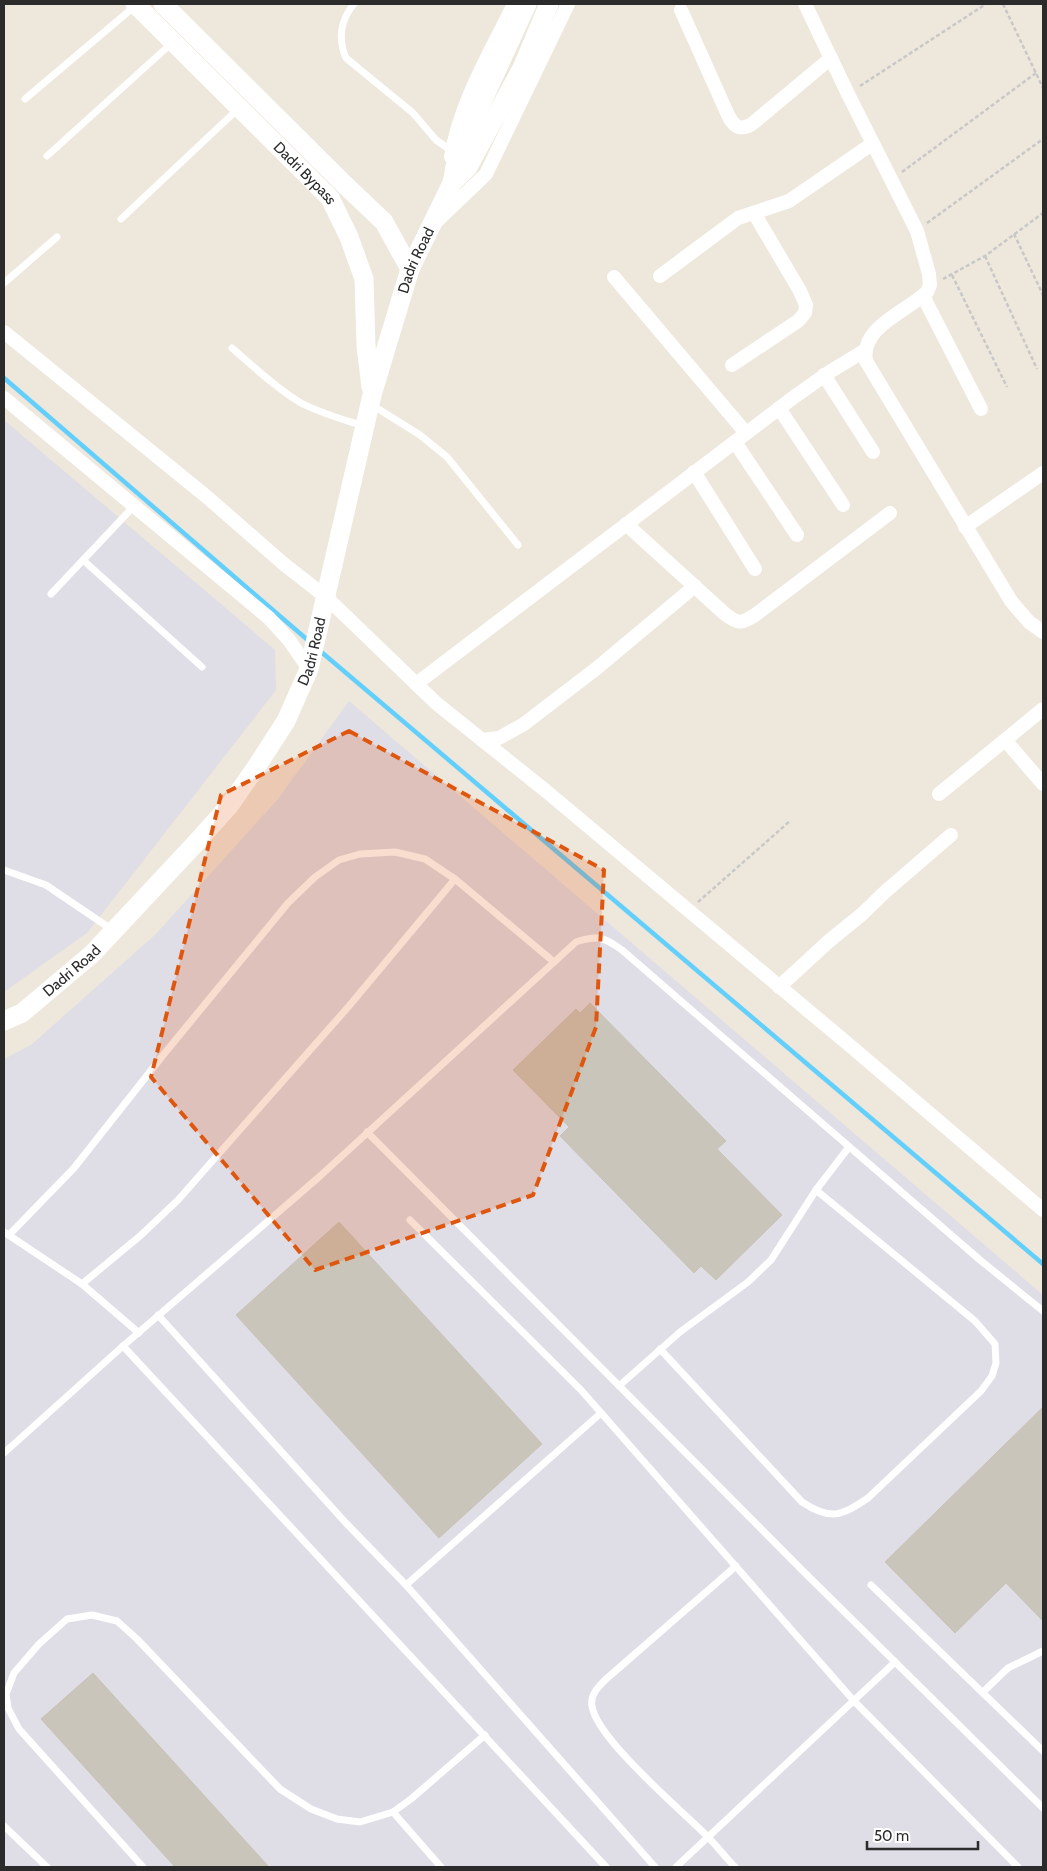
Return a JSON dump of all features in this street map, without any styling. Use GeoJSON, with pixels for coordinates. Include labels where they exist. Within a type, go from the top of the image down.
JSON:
{"type":"FeatureCollection","features":[{"type":"Feature","properties":{"kind":"main road","name":"Dadri Bypass"},"geometry":{"type":"LineString","coordinates":[[136,4],[330,198],[348,237],[364,279],[366,346],[371,400]]}},
{"type":"Feature","properties":{"kind":"main road","name":"Dadri Bypass"},"geometry":{"type":"LineString","coordinates":[[163,4],[384,222],[410,269]]}},
{"type":"Feature","properties":{"kind":"main road","name":"Dadri Road"},"geometry":{"type":"LineString","coordinates":[[4,1021],[22,1013],[92,954],[114,931],[229,806],[286,721],[309,669],[371,400],[410,269],[444,202],[452,183],[457,156],[527,4]]}},
{"type":"Feature","properties":{"kind":"main road","name":"Dadri Road"},"geometry":{"type":"LineString","coordinates":[[452,183],[468,167],[522,68],[549,4]]}},
{"type":"Feature","properties":{"kind":"street"},"geometry":{"type":"LineString","coordinates":[[444,202],[456,132],[468,99],[514,4]]}},
{"type":"Feature","properties":{"kind":"street"},"geometry":{"type":"LineString","coordinates":[[434,224],[486,174],[568,4]]}},
{"type":"Feature","properties":{"kind":"street"},"geometry":{"type":"LineString","coordinates":[[805,4],[872,144],[917,231],[927,262],[926,290],[980,409]]}},
{"type":"Feature","properties":{"kind":"street"},"geometry":{"type":"LineString","coordinates":[[681,10],[732,124],[737,128],[746,128],[752,124],[831,58]]}},
{"type":"Feature","properties":{"kind":"street"},"geometry":{"type":"LineString","coordinates":[[660,276],[738,218],[789,202],[872,144]]}},
{"type":"Feature","properties":{"kind":"street"},"geometry":{"type":"LineString","coordinates":[[732,365],[798,321],[805,313],[806,305],[800,291],[754,213]]}},
{"type":"Feature","properties":{"kind":"street"},"geometry":{"type":"LineString","coordinates":[[614,277],[740,437],[797,535]]}},
{"type":"Feature","properties":{"kind":"street"},"geometry":{"type":"LineString","coordinates":[[926,290],[874,333],[867,342],[864,351],[866,361],[1011,601],[1029,622],[1043,632]]}},
{"type":"Feature","properties":{"kind":"street"},"geometry":{"type":"LineString","coordinates":[[4,332],[207,497],[285,565],[436,703],[546,791],[687,911],[862,1055],[1043,1210]]}},
{"type":"Feature","properties":{"kind":"street"},"geometry":{"type":"LineString","coordinates":[[416,684],[779,408],[824,375],[864,351]]}},
{"type":"Feature","properties":{"kind":"street"},"geometry":{"type":"LineString","coordinates":[[824,375],[873,452]]}},
{"type":"Feature","properties":{"kind":"street"},"geometry":{"type":"LineString","coordinates":[[4,398],[269,618],[289,640],[309,669]]}},
{"type":"Feature","properties":{"kind":"street"},"geometry":{"type":"LineString","coordinates":[[779,408],[844,504]]}},
{"type":"Feature","properties":{"kind":"street"},"geometry":{"type":"LineString","coordinates":[[694,472],[755,570]]}},
{"type":"Feature","properties":{"kind":"street"},"geometry":{"type":"LineString","coordinates":[[965,527],[1043,473]]}},
{"type":"Feature","properties":{"kind":"street"},"geometry":{"type":"LineString","coordinates":[[626,524],[732,620],[745,622],[890,513]]}},
{"type":"Feature","properties":{"kind":"street"},"geometry":{"type":"LineString","coordinates":[[482,740],[499,738],[524,724],[597,668],[695,586]]}},
{"type":"Feature","properties":{"kind":"street"},"geometry":{"type":"LineString","coordinates":[[939,794],[1043,709]]}},
{"type":"Feature","properties":{"kind":"street"},"geometry":{"type":"LineString","coordinates":[[1005,740],[1043,784]]}},
{"type":"Feature","properties":{"kind":"street"},"geometry":{"type":"LineString","coordinates":[[779,987],[951,835]]}},
{"type":"Feature","properties":{"kind":"lane"},"geometry":{"type":"LineString","coordinates":[[25,99],[136,4]]}},
{"type":"Feature","properties":{"kind":"lane"},"geometry":{"type":"LineString","coordinates":[[354,4],[348,11],[341,30],[341,46],[346,58],[413,113],[436,140],[452,151]]}},
{"type":"Feature","properties":{"kind":"lane"},"geometry":{"type":"LineString","coordinates":[[47,156],[173,42]]}},
{"type":"Feature","properties":{"kind":"lane"},"geometry":{"type":"LineString","coordinates":[[121,219],[239,108]]}},
{"type":"Feature","properties":{"kind":"lane"},"geometry":{"type":"LineString","coordinates":[[4,282],[57,237]]}},
{"type":"Feature","properties":{"kind":"lane"},"geometry":{"type":"LineString","coordinates":[[232,348],[263,375],[301,403],[365,427]]}},
{"type":"Feature","properties":{"kind":"lane"},"geometry":{"type":"LineString","coordinates":[[371,400],[420,435],[447,458],[518,545]]}},
{"type":"Feature","properties":{"kind":"lane"},"geometry":{"type":"LineString","coordinates":[[50,594],[134,506]]}},
{"type":"Feature","properties":{"kind":"lane"},"geometry":{"type":"LineString","coordinates":[[82,560],[202,667]]}},
{"type":"Feature","properties":{"kind":"lane"},"geometry":{"type":"LineString","coordinates":[[139,1332],[82,1284],[6,1233],[74,1168],[245,954],[288,903],[315,877],[339,860],[360,854],[395,852],[425,859],[456,879],[554,962]]}},
{"type":"Feature","properties":{"kind":"lane"},"geometry":{"type":"LineString","coordinates":[[4,870],[46,885],[114,931]]}},
{"type":"Feature","properties":{"kind":"lane"},"geometry":{"type":"LineString","coordinates":[[82,1284],[140,1236],[178,1200],[349,1006],[456,879]]}},
{"type":"Feature","properties":{"kind":"lane"},"geometry":{"type":"LineString","coordinates":[[4,1453],[158,1315],[319,1177],[576,942],[592,937],[607,939],[980,1260],[1043,1311]]}},
{"type":"Feature","properties":{"kind":"lane"},"geometry":{"type":"LineString","coordinates":[[367,1132],[1043,1808]]}},
{"type":"Feature","properties":{"kind":"lane"},"geometry":{"type":"LineString","coordinates":[[619,1386],[680,1332],[748,1282],[771,1260],[816,1190],[849,1147]]}},
{"type":"Feature","properties":{"kind":"lane"},"geometry":{"type":"LineString","coordinates":[[660,1349],[802,1502],[818,1512],[831,1515],[848,1512],[868,1498],[981,1391],[992,1376],[996,1363],[995,1344],[975,1321],[816,1190]]}},
{"type":"Feature","properties":{"kind":"lane"},"geometry":{"type":"LineString","coordinates":[[410,1220],[581,1390],[854,1701],[1018,1867]]}},
{"type":"Feature","properties":{"kind":"lane"},"geometry":{"type":"LineString","coordinates":[[158,1315],[345,1522],[406,1585],[655,1867]]}},
{"type":"Feature","properties":{"kind":"lane"},"geometry":{"type":"LineString","coordinates":[[123,1346],[606,1867]]}},
{"type":"Feature","properties":{"kind":"lane"},"geometry":{"type":"LineString","coordinates":[[406,1585],[601,1412]]}},
{"type":"Feature","properties":{"kind":"lane"},"geometry":{"type":"LineString","coordinates":[[735,1867],[708,1837],[620,1751],[597,1722],[591,1705],[594,1691],[605,1680],[736,1566]]}},
{"type":"Feature","properties":{"kind":"lane"},"geometry":{"type":"LineString","coordinates":[[871,1585],[1043,1750]]}},
{"type":"Feature","properties":{"kind":"lane"},"geometry":{"type":"LineString","coordinates":[[143,1867],[19,1729],[8,1708],[6,1694],[14,1673],[39,1644],[67,1619],[92,1614],[117,1621],[137,1639],[280,1789],[310,1809],[337,1820],[360,1822],[393,1812],[411,1799],[485,1735]]}},
{"type":"Feature","properties":{"kind":"lane"},"geometry":{"type":"LineString","coordinates":[[983,1692],[1008,1668],[1043,1651]]}},
{"type":"Feature","properties":{"kind":"lane"},"geometry":{"type":"LineString","coordinates":[[676,1867],[895,1662]]}},
{"type":"Feature","properties":{"kind":"lane"},"geometry":{"type":"LineString","coordinates":[[393,1812],[441,1867]]}},
{"type":"Feature","properties":{"kind":"lane"},"geometry":{"type":"LineString","coordinates":[[4,1827],[47,1867]]}},
{"type":"Feature","properties":{"kind":"path"},"geometry":{"type":"LineString","coordinates":[[848,94],[986,4]]}},
{"type":"Feature","properties":{"kind":"path"},"geometry":{"type":"LineString","coordinates":[[1003,4],[1043,88]]}},
{"type":"Feature","properties":{"kind":"path"},"geometry":{"type":"LineString","coordinates":[[891,180],[1036,73]]}},
{"type":"Feature","properties":{"kind":"path"},"geometry":{"type":"LineString","coordinates":[[917,231],[1043,139]]}},
{"type":"Feature","properties":{"kind":"path"},"geometry":{"type":"LineString","coordinates":[[926,290],[985,256],[1043,213]]}},
{"type":"Feature","properties":{"kind":"path"},"geometry":{"type":"LineString","coordinates":[[1014,234],[1043,295]]}},
{"type":"Feature","properties":{"kind":"path"},"geometry":{"type":"LineString","coordinates":[[985,256],[1037,369]]}},
{"type":"Feature","properties":{"kind":"path"},"geometry":{"type":"LineString","coordinates":[[952,275],[1007,387]]}},
{"type":"Feature","properties":{"kind":"path"},"geometry":{"type":"LineString","coordinates":[[687,911],[790,821]]}},
{"type":"Feature","properties":{"kind":"highlighted area"},"geometry":{"type":"Polygon","coordinates":[[[349,731],[604,870],[596,1027],[533,1195],[315,1270],[151,1077],[221,795],[349,731]]]}},
{"type":"Feature","properties":{"kind":"shaded area"},"geometry":{"type":"Polygon","coordinates":[[[4,420],[275,650],[276,690],[87,933],[4,992],[4,420]]]}},
{"type":"Feature","properties":{"kind":"shaded area"},"geometry":{"type":"Polygon","coordinates":[[[349,701],[1043,1295],[1043,1867],[4,1867],[4,1059],[31,1045],[156,934],[278,799],[349,701]]]}},
{"type":"Feature","properties":{"kind":"building"},"geometry":{"type":"Polygon","coordinates":[[[590,1003],[726,1141],[717,1149],[782,1215],[716,1280],[701,1266],[694,1273],[560,1136],[569,1127],[513,1070],[576,1009],[580,1013],[590,1003]]]}},
{"type":"Feature","properties":{"kind":"building"},"geometry":{"type":"Polygon","coordinates":[[[339,1222],[542,1444],[439,1538],[236,1315],[339,1222]]]}},
{"type":"Feature","properties":{"kind":"building"},"geometry":{"type":"Polygon","coordinates":[[[1043,1407],[1043,1621],[1006,1583],[955,1633],[885,1562],[1043,1407]]]}},
{"type":"Feature","properties":{"kind":"building"},"geometry":{"type":"Polygon","coordinates":[[[93,1673],[269,1867],[175,1867],[41,1719],[93,1673]]]}},
{"type":"Feature","properties":{"kind":"waterway"},"geometry":{"type":"LineString","coordinates":[[4,378],[310,642]]}},
{"type":"Feature","properties":{"kind":"waterway"},"geometry":{"type":"LineString","coordinates":[[319,650],[1043,1264]]}}]}
